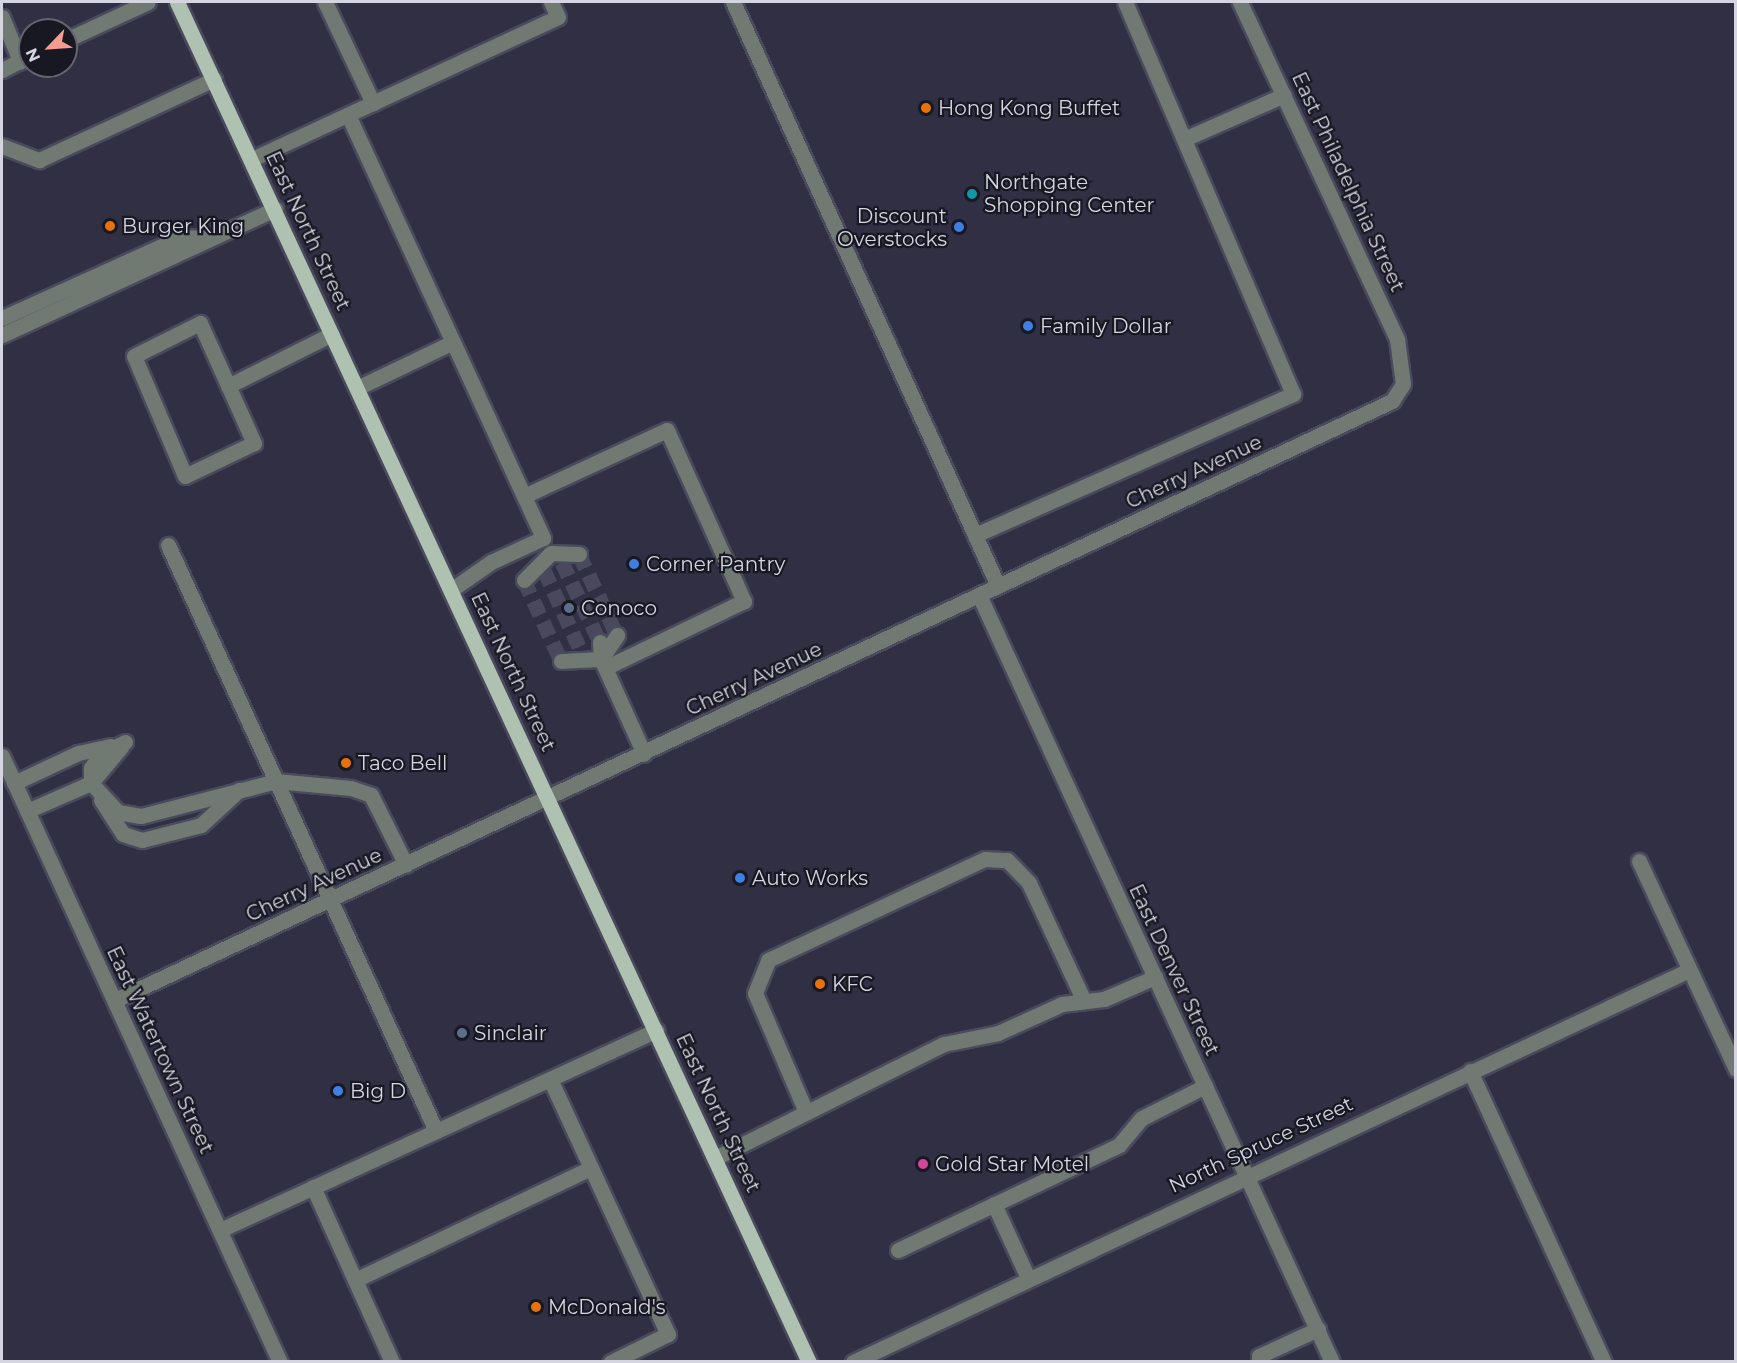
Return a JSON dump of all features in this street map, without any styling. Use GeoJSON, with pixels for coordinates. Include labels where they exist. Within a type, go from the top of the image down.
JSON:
{"type":"FeatureCollection","features":[{"type":"Feature","properties":{"kind":"main road","name":"East North Street"},"geometry":{"type":"LineString","coordinates":[[177,2],[252,159],[809,1362]]}},
{"type":"Feature","properties":{"kind":"street"},"geometry":{"type":"LineString","coordinates":[[2,10],[3,2]]}},
{"type":"Feature","properties":{"kind":"street"},"geometry":{"type":"LineString","coordinates":[[78,34],[148,2]]}},
{"type":"Feature","properties":{"kind":"street"},"geometry":{"type":"LineString","coordinates":[[327,2],[373,103]]}},
{"type":"Feature","properties":{"kind":"street"},"geometry":{"type":"LineString","coordinates":[[252,159],[558,17],[551,2]]}},
{"type":"Feature","properties":{"kind":"street"},"geometry":{"type":"LineString","coordinates":[[733,2],[998,586]]}},
{"type":"Feature","properties":{"kind":"street"},"geometry":{"type":"LineString","coordinates":[[975,535],[1293,394],[1125,2]]}},
{"type":"Feature","properties":{"kind":"street","name":"East Philadelphia Street"},"geometry":{"type":"LineString","coordinates":[[1240,2],[1398,339],[1403,384]]}},
{"type":"Feature","properties":{"kind":"street"},"geometry":{"type":"LineString","coordinates":[[2,17],[18,46]]}},
{"type":"Feature","properties":{"kind":"street"},"geometry":{"type":"LineString","coordinates":[[2,70],[18,62]]}},
{"type":"Feature","properties":{"kind":"street"},"geometry":{"type":"LineString","coordinates":[[2,146],[39,160],[214,79]]}},
{"type":"Feature","properties":{"kind":"street"},"geometry":{"type":"LineString","coordinates":[[1184,139],[1284,95]]}},
{"type":"Feature","properties":{"kind":"street"},"geometry":{"type":"LineString","coordinates":[[348,115],[543,538],[556,558]]}},
{"type":"Feature","properties":{"kind":"street"},"geometry":{"type":"LineString","coordinates":[[2,335],[275,209]]}},
{"type":"Feature","properties":{"kind":"street"},"geometry":{"type":"LineString","coordinates":[[2,318],[181,237],[216,237]]}},
{"type":"Feature","properties":{"kind":"street"},"geometry":{"type":"LineString","coordinates":[[200,323],[228,386],[254,443],[185,476],[134,356],[200,323]]}},
{"type":"Feature","properties":{"kind":"street"},"geometry":{"type":"LineString","coordinates":[[228,386],[332,334]]}},
{"type":"Feature","properties":{"kind":"street"},"geometry":{"type":"LineString","coordinates":[[357,388],[453,342]]}},
{"type":"Feature","properties":{"kind":"street","name":"Cherry Avenue"},"geometry":{"type":"LineString","coordinates":[[115,1000],[1375,412],[1403,384]]}},
{"type":"Feature","properties":{"kind":"street"},"geometry":{"type":"LineString","coordinates":[[524,496],[667,430],[744,601],[603,664],[561,661]]}},
{"type":"Feature","properties":{"kind":"street"},"geometry":{"type":"LineString","coordinates":[[451,590],[491,562],[543,538]]}},
{"type":"Feature","properties":{"kind":"street"},"geometry":{"type":"LineString","coordinates":[[168,545],[436,1131]]}},
{"type":"Feature","properties":{"kind":"street"},"geometry":{"type":"LineString","coordinates":[[524,580],[556,558],[579,554]]}},
{"type":"Feature","properties":{"kind":"street"},"geometry":{"type":"LineString","coordinates":[[544,570],[556,558]]}},
{"type":"Feature","properties":{"kind":"street","name":"East Denver Street"},"geometry":{"type":"LineString","coordinates":[[979,595],[1332,1362]]}},
{"type":"Feature","properties":{"kind":"street"},"geometry":{"type":"LineString","coordinates":[[603,664],[616,634]]}},
{"type":"Feature","properties":{"kind":"street"},"geometry":{"type":"LineString","coordinates":[[600,642],[603,664],[644,754]]}},
{"type":"Feature","properties":{"kind":"street"},"geometry":{"type":"LineString","coordinates":[[581,651],[603,664]]}},
{"type":"Feature","properties":{"kind":"street"},"geometry":{"type":"LineString","coordinates":[[14,783],[78,753],[125,742],[91,783],[27,812]]}},
{"type":"Feature","properties":{"kind":"street","name":"East Watertown Street"},"geometry":{"type":"LineString","coordinates":[[2,756],[280,1362]]}},
{"type":"Feature","properties":{"kind":"street"},"geometry":{"type":"LineString","coordinates":[[100,797],[118,812],[141,816],[276,781],[371,795],[406,865]]}},
{"type":"Feature","properties":{"kind":"street"},"geometry":{"type":"LineString","coordinates":[[91,783],[100,797],[109,820],[123,834],[142,840],[201,825],[239,790]]}},
{"type":"Feature","properties":{"kind":"street"},"geometry":{"type":"LineString","coordinates":[[806,1112],[755,993],[768,960],[985,859],[1007,860],[1029,883],[1084,1001]]}},
{"type":"Feature","properties":{"kind":"street"},"geometry":{"type":"LineString","coordinates":[[1639,861],[1736,1069]]}},
{"type":"Feature","properties":{"kind":"street","name":"North Spruce Street"},"geometry":{"type":"LineString","coordinates":[[853,1362],[1245,1174],[1689,970]]}},
{"type":"Feature","properties":{"kind":"street"},"geometry":{"type":"LineString","coordinates":[[715,1158],[944,1044],[998,1033],[1062,1004],[1084,1001],[1155,978]]}},
{"type":"Feature","properties":{"kind":"street"},"geometry":{"type":"LineString","coordinates":[[220,1230],[656,1030]]}},
{"type":"Feature","properties":{"kind":"street"},"geometry":{"type":"LineString","coordinates":[[1470,1071],[1604,1362]]}},
{"type":"Feature","properties":{"kind":"street"},"geometry":{"type":"LineString","coordinates":[[550,1078],[668,1334],[628,1358],[611,1362]]}},
{"type":"Feature","properties":{"kind":"street"},"geometry":{"type":"LineString","coordinates":[[898,1250],[1119,1145],[1142,1118],[1205,1086]]}},
{"type":"Feature","properties":{"kind":"street"},"geometry":{"type":"LineString","coordinates":[[355,1280],[591,1168]]}},
{"type":"Feature","properties":{"kind":"street"},"geometry":{"type":"LineString","coordinates":[[313,1187],[392,1362]]}},
{"type":"Feature","properties":{"kind":"street"},"geometry":{"type":"LineString","coordinates":[[994,1204],[1028,1278]]}},
{"type":"Feature","properties":{"kind":"street"},"geometry":{"type":"LineString","coordinates":[[1259,1362],[1259,1356],[1318,1329]]}},
{"type":"Feature","properties":{"kind":"tunnel"},"geometry":{"type":"LineString","coordinates":[[579,554],[617,635]]}},
{"type":"Feature","properties":{"kind":"tunnel"},"geometry":{"type":"LineString","coordinates":[[562,562],[600,642]]}},
{"type":"Feature","properties":{"kind":"tunnel"},"geometry":{"type":"LineString","coordinates":[[544,570],[581,651]]}},
{"type":"Feature","properties":{"kind":"tunnel"},"geometry":{"type":"LineString","coordinates":[[524,580],[561,661]]}},
{"type":"Feature","properties":{"kind":"place","name":"Hong Kong Buffet"},"geometry":{"type":"Point","coordinates":[926,108]}},
{"type":"Feature","properties":{"kind":"place","name":"Northgate Shopping Center"},"geometry":{"type":"Point","coordinates":[972,194]}},
{"type":"Feature","properties":{"kind":"place","name":"Burger King"},"geometry":{"type":"Point","coordinates":[110,226]}},
{"type":"Feature","properties":{"kind":"place","name":"Discount Overstocks"},"geometry":{"type":"Point","coordinates":[959,227]}},
{"type":"Feature","properties":{"kind":"place","name":"Family Dollar"},"geometry":{"type":"Point","coordinates":[1028,326]}},
{"type":"Feature","properties":{"kind":"place","name":"Corner Pantry"},"geometry":{"type":"Point","coordinates":[634,564]}},
{"type":"Feature","properties":{"kind":"place","name":"Conoco"},"geometry":{"type":"Point","coordinates":[569,608]}},
{"type":"Feature","properties":{"kind":"place","name":"Taco Bell"},"geometry":{"type":"Point","coordinates":[346,763]}},
{"type":"Feature","properties":{"kind":"place","name":"Auto Works"},"geometry":{"type":"Point","coordinates":[740,878]}},
{"type":"Feature","properties":{"kind":"place","name":"KFC"},"geometry":{"type":"Point","coordinates":[820,984]}},
{"type":"Feature","properties":{"kind":"place","name":"Sinclair"},"geometry":{"type":"Point","coordinates":[462,1033]}},
{"type":"Feature","properties":{"kind":"place","name":"Big D"},"geometry":{"type":"Point","coordinates":[338,1091]}},
{"type":"Feature","properties":{"kind":"place","name":"Gold Star Motel"},"geometry":{"type":"Point","coordinates":[923,1164]}},
{"type":"Feature","properties":{"kind":"place","name":"McDonald's"},"geometry":{"type":"Point","coordinates":[536,1307]}}]}
